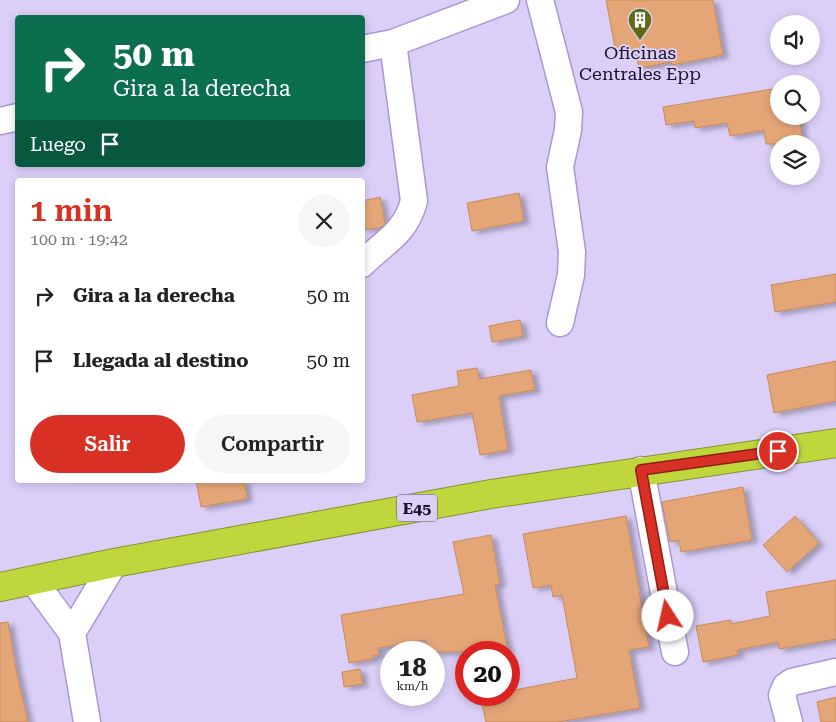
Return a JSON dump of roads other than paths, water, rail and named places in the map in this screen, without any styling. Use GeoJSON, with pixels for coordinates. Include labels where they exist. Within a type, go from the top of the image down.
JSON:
{"type":"FeatureCollection","features":[{"type":"Feature","properties":{"kind":"highway","name":"E45"},"geometry":{"type":"LineString","coordinates":[[0,587],[114,563],[490,494],[641,470],[836,443]]}},
{"type":"Feature","properties":{"kind":"lane"},"geometry":{"type":"LineString","coordinates":[[365,48],[393,43],[506,0]]}},
{"type":"Feature","properties":{"kind":"lane"},"geometry":{"type":"LineString","coordinates":[[540,0],[569,112],[568,130],[560,167],[572,252],[572,275],[560,323]]}},
{"type":"Feature","properties":{"kind":"lane"},"geometry":{"type":"LineString","coordinates":[[365,261],[403,227],[410,216],[414,200],[393,43]]}},
{"type":"Feature","properties":{"kind":"lane"},"geometry":{"type":"LineString","coordinates":[[0,121],[15,118]]}},
{"type":"Feature","properties":{"kind":"lane"},"geometry":{"type":"LineString","coordinates":[[641,470],[675,652]]}},
{"type":"Feature","properties":{"kind":"lane"},"geometry":{"type":"LineString","coordinates":[[72,633],[114,563]]}},
{"type":"Feature","properties":{"kind":"lane"},"geometry":{"type":"LineString","coordinates":[[33,580],[72,633],[87,722]]}},
{"type":"Feature","properties":{"kind":"lane"},"geometry":{"type":"LineString","coordinates":[[789,722],[782,695],[786,686],[792,682],[836,672]]}},
{"type":"Feature","properties":{"kind":"place","name":"Oficinas Centrales Epp"},"geometry":{"type":"Point","coordinates":[640,41]}}]}
